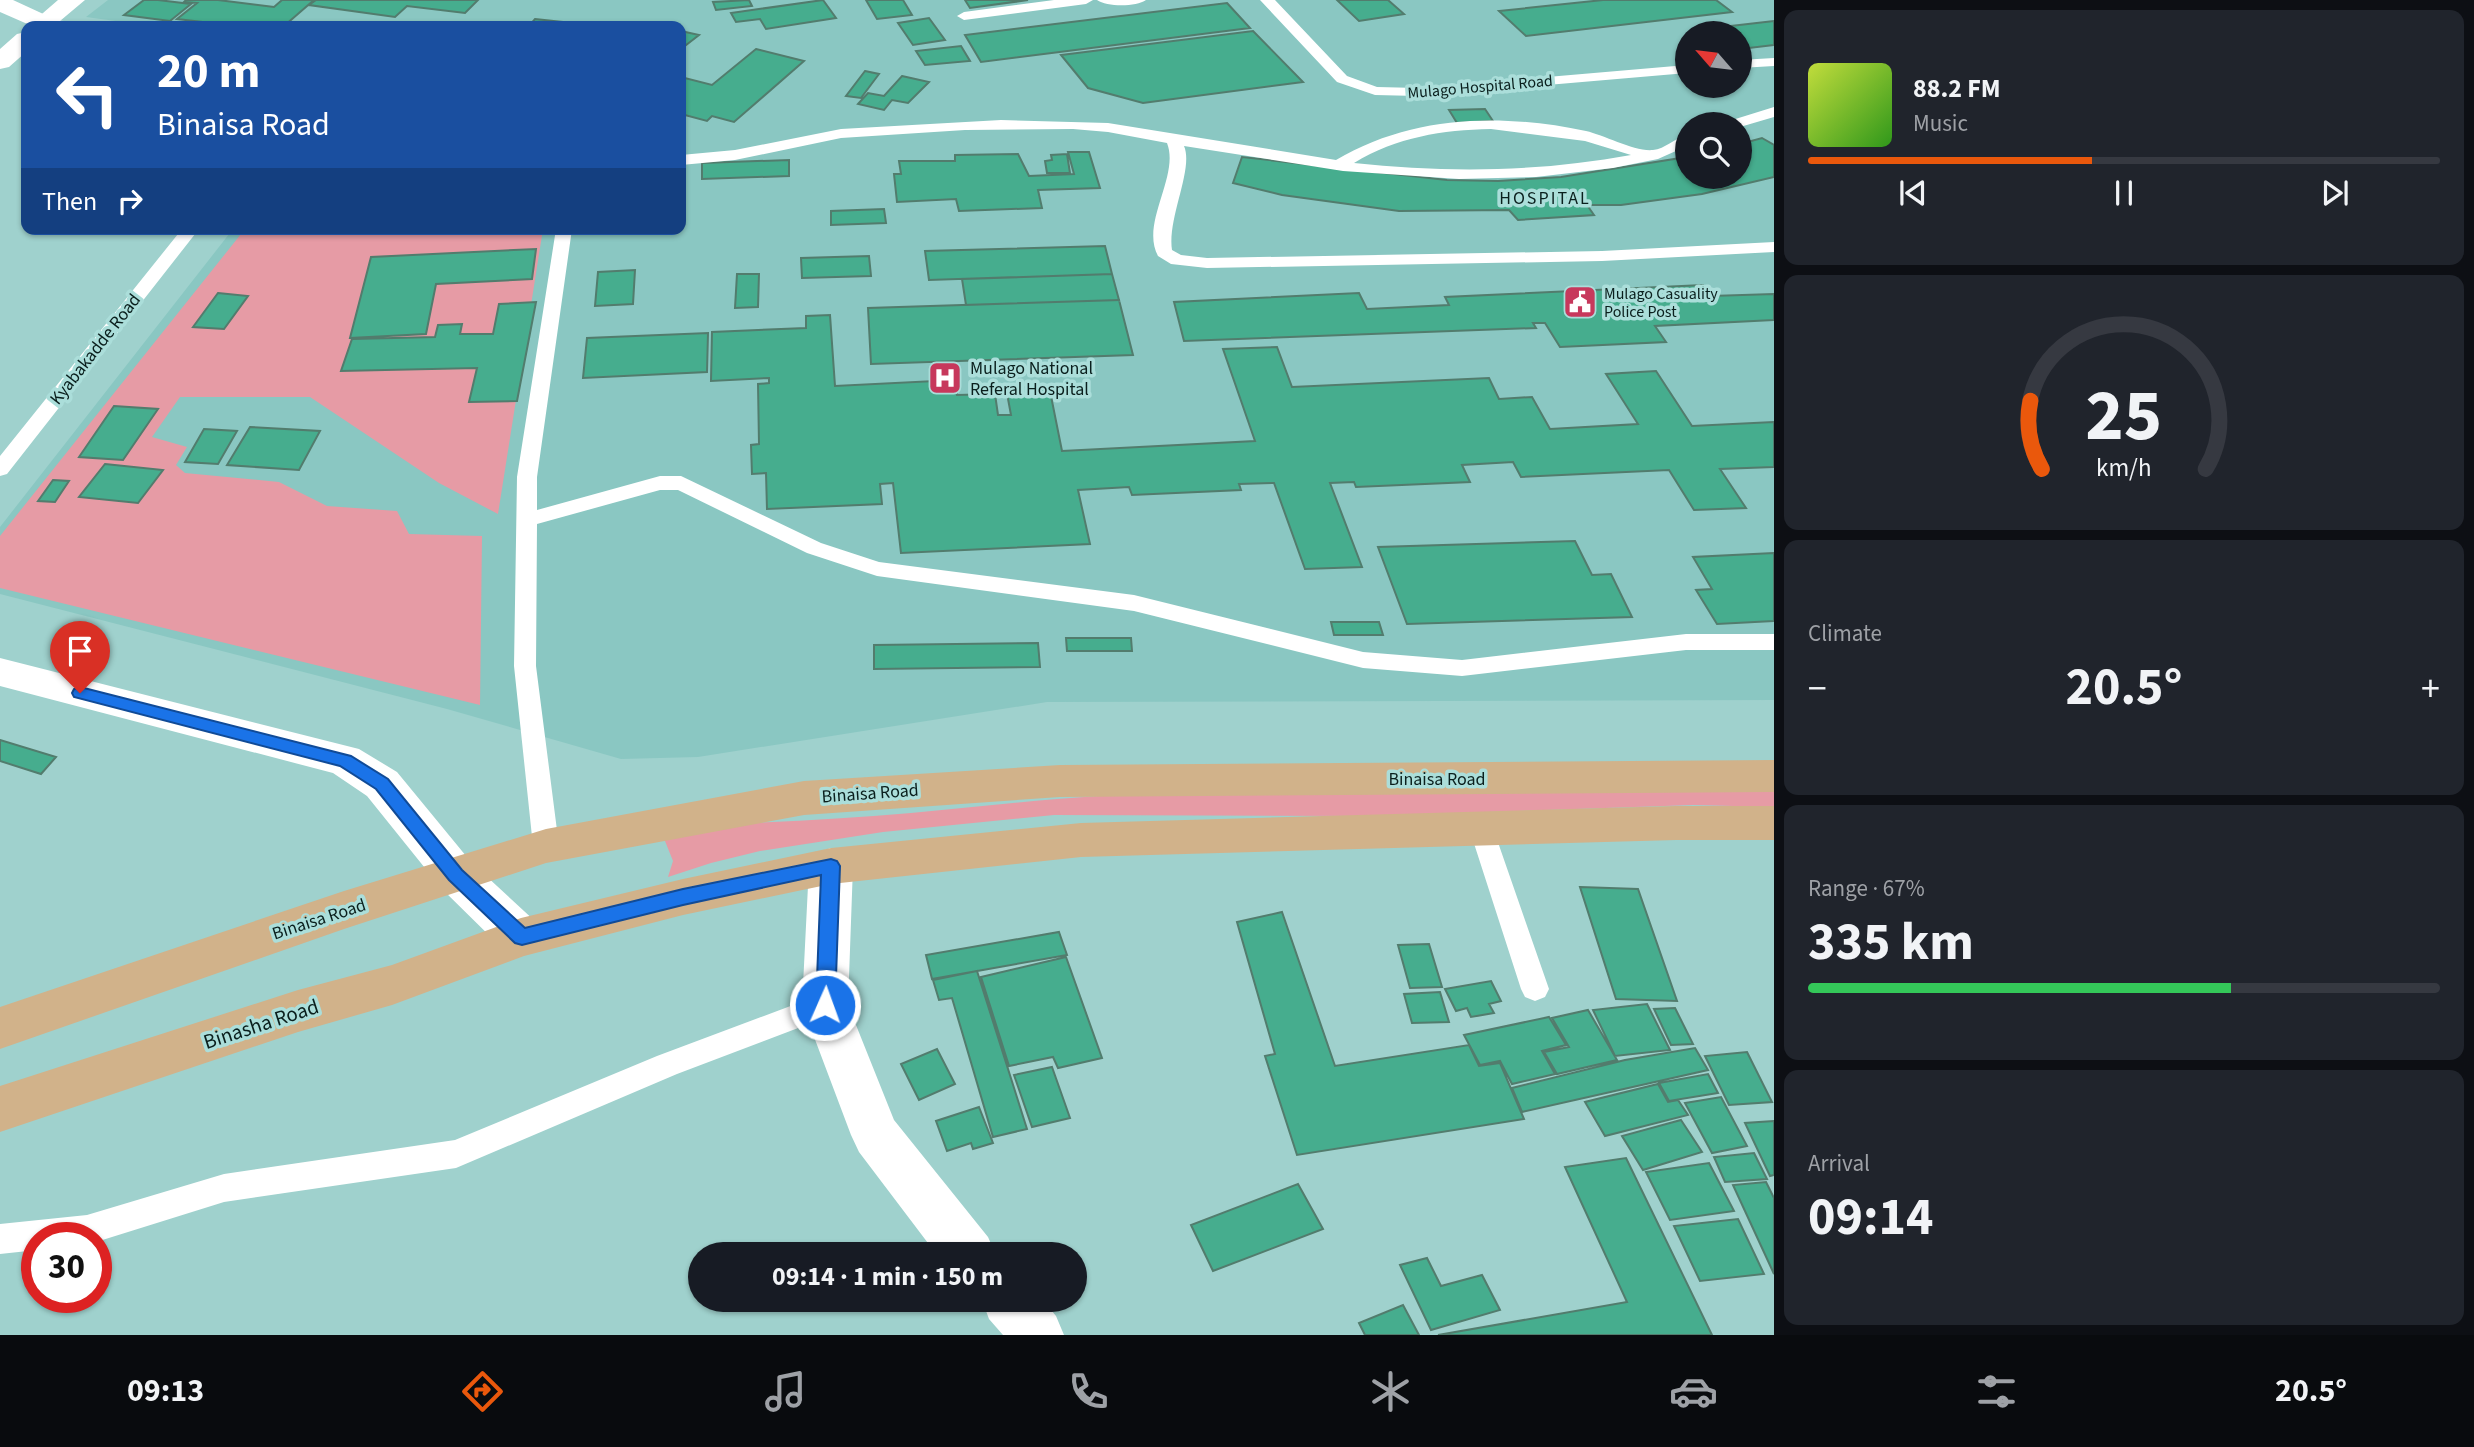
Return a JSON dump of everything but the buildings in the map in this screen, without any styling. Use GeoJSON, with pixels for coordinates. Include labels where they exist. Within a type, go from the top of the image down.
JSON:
{"type":"FeatureCollection","features":[{"type":"Feature","properties":{"kind":"main road","name":"Binaisa Road"},"geometry":{"type":"LineString","coordinates":[[0,1028],[344,910],[547,846],[804,798],[1060,781],[1774,776]]}},
{"type":"Feature","properties":{"kind":"main road"},"geometry":{"type":"LineString","coordinates":[[522,937],[683,897],[831,866],[1081,840],[1676,823],[1774,823]]}},
{"type":"Feature","properties":{"kind":"main road","name":"Binasha Road"},"geometry":{"type":"LineString","coordinates":[[0,1109],[298,1011],[392,985],[522,937]]}},
{"type":"Feature","properties":{"kind":"street"},"geometry":{"type":"LineString","coordinates":[[47,21],[73,0]]}},
{"type":"Feature","properties":{"kind":"street"},"geometry":{"type":"LineString","coordinates":[[0,3],[26,21]]}},
{"type":"Feature","properties":{"kind":"street"},"geometry":{"type":"LineString","coordinates":[[0,62],[21,43]]}},
{"type":"Feature","properties":{"kind":"street"},"geometry":{"type":"LineString","coordinates":[[0,673],[345,760],[382,784],[456,875],[522,937]]}},
{"type":"Feature","properties":{"kind":"street"},"geometry":{"type":"LineString","coordinates":[[831,866],[825,1005],[876,1135],[960,1242]]}},
{"type":"Feature","properties":{"kind":"street"},"geometry":{"type":"LineString","coordinates":[[1018,1312],[1037,1335]]}},
{"type":"Feature","properties":{"kind":"lane"},"geometry":{"type":"LineString","coordinates":[[964,16],[1086,0]]}},
{"type":"Feature","properties":{"kind":"lane"},"geometry":{"type":"LineString","coordinates":[[1104,0],[1139,0]]}},
{"type":"Feature","properties":{"kind":"lane","name":"Mulago Hospital Road"},"geometry":{"type":"LineString","coordinates":[[1267,0],[1342,79],[1375,91],[1418,92],[1675,70]]}},
{"type":"Feature","properties":{"kind":"lane"},"geometry":{"type":"LineString","coordinates":[[1752,63],[1774,62]]}},
{"type":"Feature","properties":{"kind":"lane"},"geometry":{"type":"LineString","coordinates":[[1752,119],[1774,112]]}},
{"type":"Feature","properties":{"kind":"lane"},"geometry":{"type":"LineString","coordinates":[[686,159],[770,149],[825,135],[933,127],[1070,125],[1134,130],[1174,141],[1226,146],[1339,165],[1480,176],[1566,171],[1652,156],[1675,145]]}},
{"type":"Feature","properties":{"kind":"lane"},"geometry":{"type":"LineString","coordinates":[[1339,165],[1398,136],[1437,127],[1468,125],[1539,128],[1586,136],[1652,156]]}},
{"type":"Feature","properties":{"kind":"lane"},"geometry":{"type":"LineString","coordinates":[[1174,141],[1180,155],[1167,205],[1162,240],[1164,252],[1177,260],[1208,263],[1588,256],[1774,247]]}},
{"type":"Feature","properties":{"kind":"lane","name":"Kyabakadde Road"},"geometry":{"type":"LineString","coordinates":[[0,469],[186,235]]}},
{"type":"Feature","properties":{"kind":"lane"},"geometry":{"type":"LineString","coordinates":[[547,846],[524,666],[527,477],[563,235]]}},
{"type":"Feature","properties":{"kind":"lane"},"geometry":{"type":"LineString","coordinates":[[527,520],[660,483],[681,483],[814,548],[877,569],[1134,603],[1363,660],[1462,668],[1686,642],[1774,642]]}},
{"type":"Feature","properties":{"kind":"lane"},"geometry":{"type":"LineString","coordinates":[[1481,828],[1535,989]]}},
{"type":"Feature","properties":{"kind":"lane"},"geometry":{"type":"LineString","coordinates":[[0,1239],[87,1230],[224,1188],[456,1154],[667,1065],[825,1005]]}},
{"type":"Feature","properties":{"kind":"shaded area","name":"Mulago National Referal Hospital"},"geometry":{"type":"Polygon","coordinates":[[[108,0],[1774,0],[1774,700],[1047,702],[698,757],[621,759],[447,709],[0,594],[0,527],[228,235],[686,235],[686,21],[116,21],[86,17],[108,0]]]}},
{"type":"Feature","properties":{"kind":"shaded area"},"geometry":{"type":"Polygon","coordinates":[[[240,235],[542,235],[498,514],[439,483],[310,397],[180,397],[152,437],[187,447],[176,465],[185,473],[279,482],[327,506],[397,511],[409,534],[482,536],[480,705],[0,588],[0,536],[240,235]]]}},
{"type":"Feature","properties":{"kind":"shaded area"},"geometry":{"type":"Polygon","coordinates":[[[1774,790],[1774,807],[1693,805],[1368,816],[1054,815],[883,832],[760,851],[668,877],[673,861],[659,826],[848,818],[1098,796],[1774,790]]]}},
{"type":"Feature","properties":{"kind":"place","name":"Mulago Casuality Police Post"},"geometry":{"type":"Point","coordinates":[1580,302]}},
{"type":"Feature","properties":{"kind":"place","name":"Mulago National Referal Hospital"},"geometry":{"type":"Point","coordinates":[945,378]}},
{"type":"Feature","properties":{"kind":"district","name":"HOSPITAL"},"geometry":{"type":"Point","coordinates":[1545,198]}},
{"type":"Feature","properties":{"kind":"route"},"geometry":{"type":"LineString","coordinates":[[80,693],[345,760],[382,784],[456,875],[522,937],[683,897],[831,866],[825,1005]]}}]}
